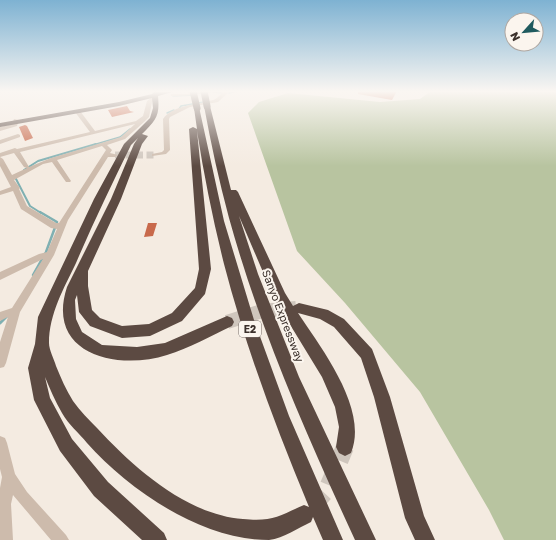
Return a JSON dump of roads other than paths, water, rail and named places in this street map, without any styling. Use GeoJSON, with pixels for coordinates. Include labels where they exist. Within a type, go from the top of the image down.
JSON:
{"type":"FeatureCollection","features":[{"type":"Feature","properties":{"kind":"highway"},"geometry":{"type":"LineString","coordinates":[[0,124],[40,116]]}},
{"type":"Feature","properties":{"kind":"highway"},"geometry":{"type":"LineString","coordinates":[[15,121],[49,116]]}},
{"type":"Feature","properties":{"kind":"highway"},"geometry":{"type":"LineString","coordinates":[[154,116],[153,119],[128,144],[99,199],[45,317],[42,344],[36,368],[42,400],[66,445],[101,489],[157,540]]}},
{"type":"Feature","properties":{"kind":"highway"},"geometry":{"type":"LineString","coordinates":[[160,116],[138,144],[116,199],[73,287],[69,300],[69,319],[77,336],[100,351],[137,354],[166,350],[227,322]]}},
{"type":"Feature","properties":{"kind":"highway"},"geometry":{"type":"LineString","coordinates":[[82,271],[82,286],[86,312],[95,322],[122,332],[150,330],[177,317],[202,290],[205,269],[192,116]]}},
{"type":"Feature","properties":{"kind":"highway","name":"Sanyo Expressway"},"geometry":{"type":"LineString","coordinates":[[203,116],[212,191],[237,288],[254,343],[279,410],[333,540]]}},
{"type":"Feature","properties":{"kind":"highway","name":"Sanyo Expressway"},"geometry":{"type":"LineString","coordinates":[[205,116],[255,284],[275,337],[302,401],[366,540]]}},
{"type":"Feature","properties":{"kind":"highway"},"geometry":{"type":"LineString","coordinates":[[215,153],[280,296],[328,372],[342,407],[347,427],[345,447]]}},
{"type":"Feature","properties":{"kind":"highway"},"geometry":{"type":"LineString","coordinates":[[299,308],[323,314],[340,323],[367,354],[382,397],[415,518],[425,540]]}},
{"type":"Feature","properties":{"kind":"highway"},"geometry":{"type":"LineString","coordinates":[[42,344],[52,375],[69,409],[98,442],[127,470],[177,507],[218,524],[243,530],[269,530],[304,515]]}},
{"type":"Feature","properties":{"kind":"street"},"geometry":{"type":"LineString","coordinates":[[81,116],[94,133]]}},
{"type":"Feature","properties":{"kind":"street"},"geometry":{"type":"LineString","coordinates":[[14,178],[38,164],[122,138],[146,116]]}},
{"type":"Feature","properties":{"kind":"street"},"geometry":{"type":"LineString","coordinates":[[154,155],[164,153],[167,150],[166,119],[168,116]]}},
{"type":"Feature","properties":{"kind":"street"},"geometry":{"type":"LineString","coordinates":[[0,129],[15,125],[15,121]]}},
{"type":"Feature","properties":{"kind":"street"},"geometry":{"type":"LineString","coordinates":[[0,155],[15,150],[142,121]]}},
{"type":"Feature","properties":{"kind":"street"},"geometry":{"type":"LineString","coordinates":[[0,142],[18,136]]}},
{"type":"Feature","properties":{"kind":"street"},"geometry":{"type":"LineString","coordinates":[[0,363],[6,338],[8,313],[46,256],[57,226],[109,150],[103,144]]}},
{"type":"Feature","properties":{"kind":"street"},"geometry":{"type":"LineString","coordinates":[[15,150],[26,166]]}},
{"type":"Feature","properties":{"kind":"street"},"geometry":{"type":"LineString","coordinates":[[105,155],[115,155]]}},
{"type":"Feature","properties":{"kind":"street"},"geometry":{"type":"LineString","coordinates":[[0,159],[14,178],[16,188],[24,207],[57,226]]}},
{"type":"Feature","properties":{"kind":"street"},"geometry":{"type":"LineString","coordinates":[[53,159],[68,181]]}},
{"type":"Feature","properties":{"kind":"street"},"geometry":{"type":"LineString","coordinates":[[0,193],[16,188]]}},
{"type":"Feature","properties":{"kind":"street"},"geometry":{"type":"LineString","coordinates":[[0,276],[46,256]]}},
{"type":"Feature","properties":{"kind":"street"},"geometry":{"type":"LineString","coordinates":[[0,443],[9,477],[22,496],[61,540]]}},
{"type":"Feature","properties":{"kind":"street"},"geometry":{"type":"LineString","coordinates":[[5,540],[4,504],[9,477]]}},
{"type":"Feature","properties":{"kind":"waterway"},"geometry":{"type":"LineString","coordinates":[[93,145],[120,137],[130,129]]}},
{"type":"Feature","properties":{"kind":"waterway"},"geometry":{"type":"LineString","coordinates":[[24,170],[38,161],[96,144]]}},
{"type":"Feature","properties":{"kind":"waterway"},"geometry":{"type":"LineString","coordinates":[[15,177],[30,206],[41,213]]}},
{"type":"Feature","properties":{"kind":"waterway"},"geometry":{"type":"LineString","coordinates":[[33,275],[46,252],[57,222],[40,212]]}},
{"type":"Feature","properties":{"kind":"waterway"},"geometry":{"type":"LineString","coordinates":[[0,323],[7,316]]}},
{"type":"Feature","properties":{"kind":"tunnel"},"geometry":{"type":"LineString","coordinates":[[115,155],[154,155]]}},
{"type":"Feature","properties":{"kind":"tunnel"},"geometry":{"type":"LineString","coordinates":[[227,322],[262,311],[296,308]]}},
{"type":"Feature","properties":{"kind":"tunnel"},"geometry":{"type":"LineString","coordinates":[[312,506],[327,490],[345,447]]}}]}
